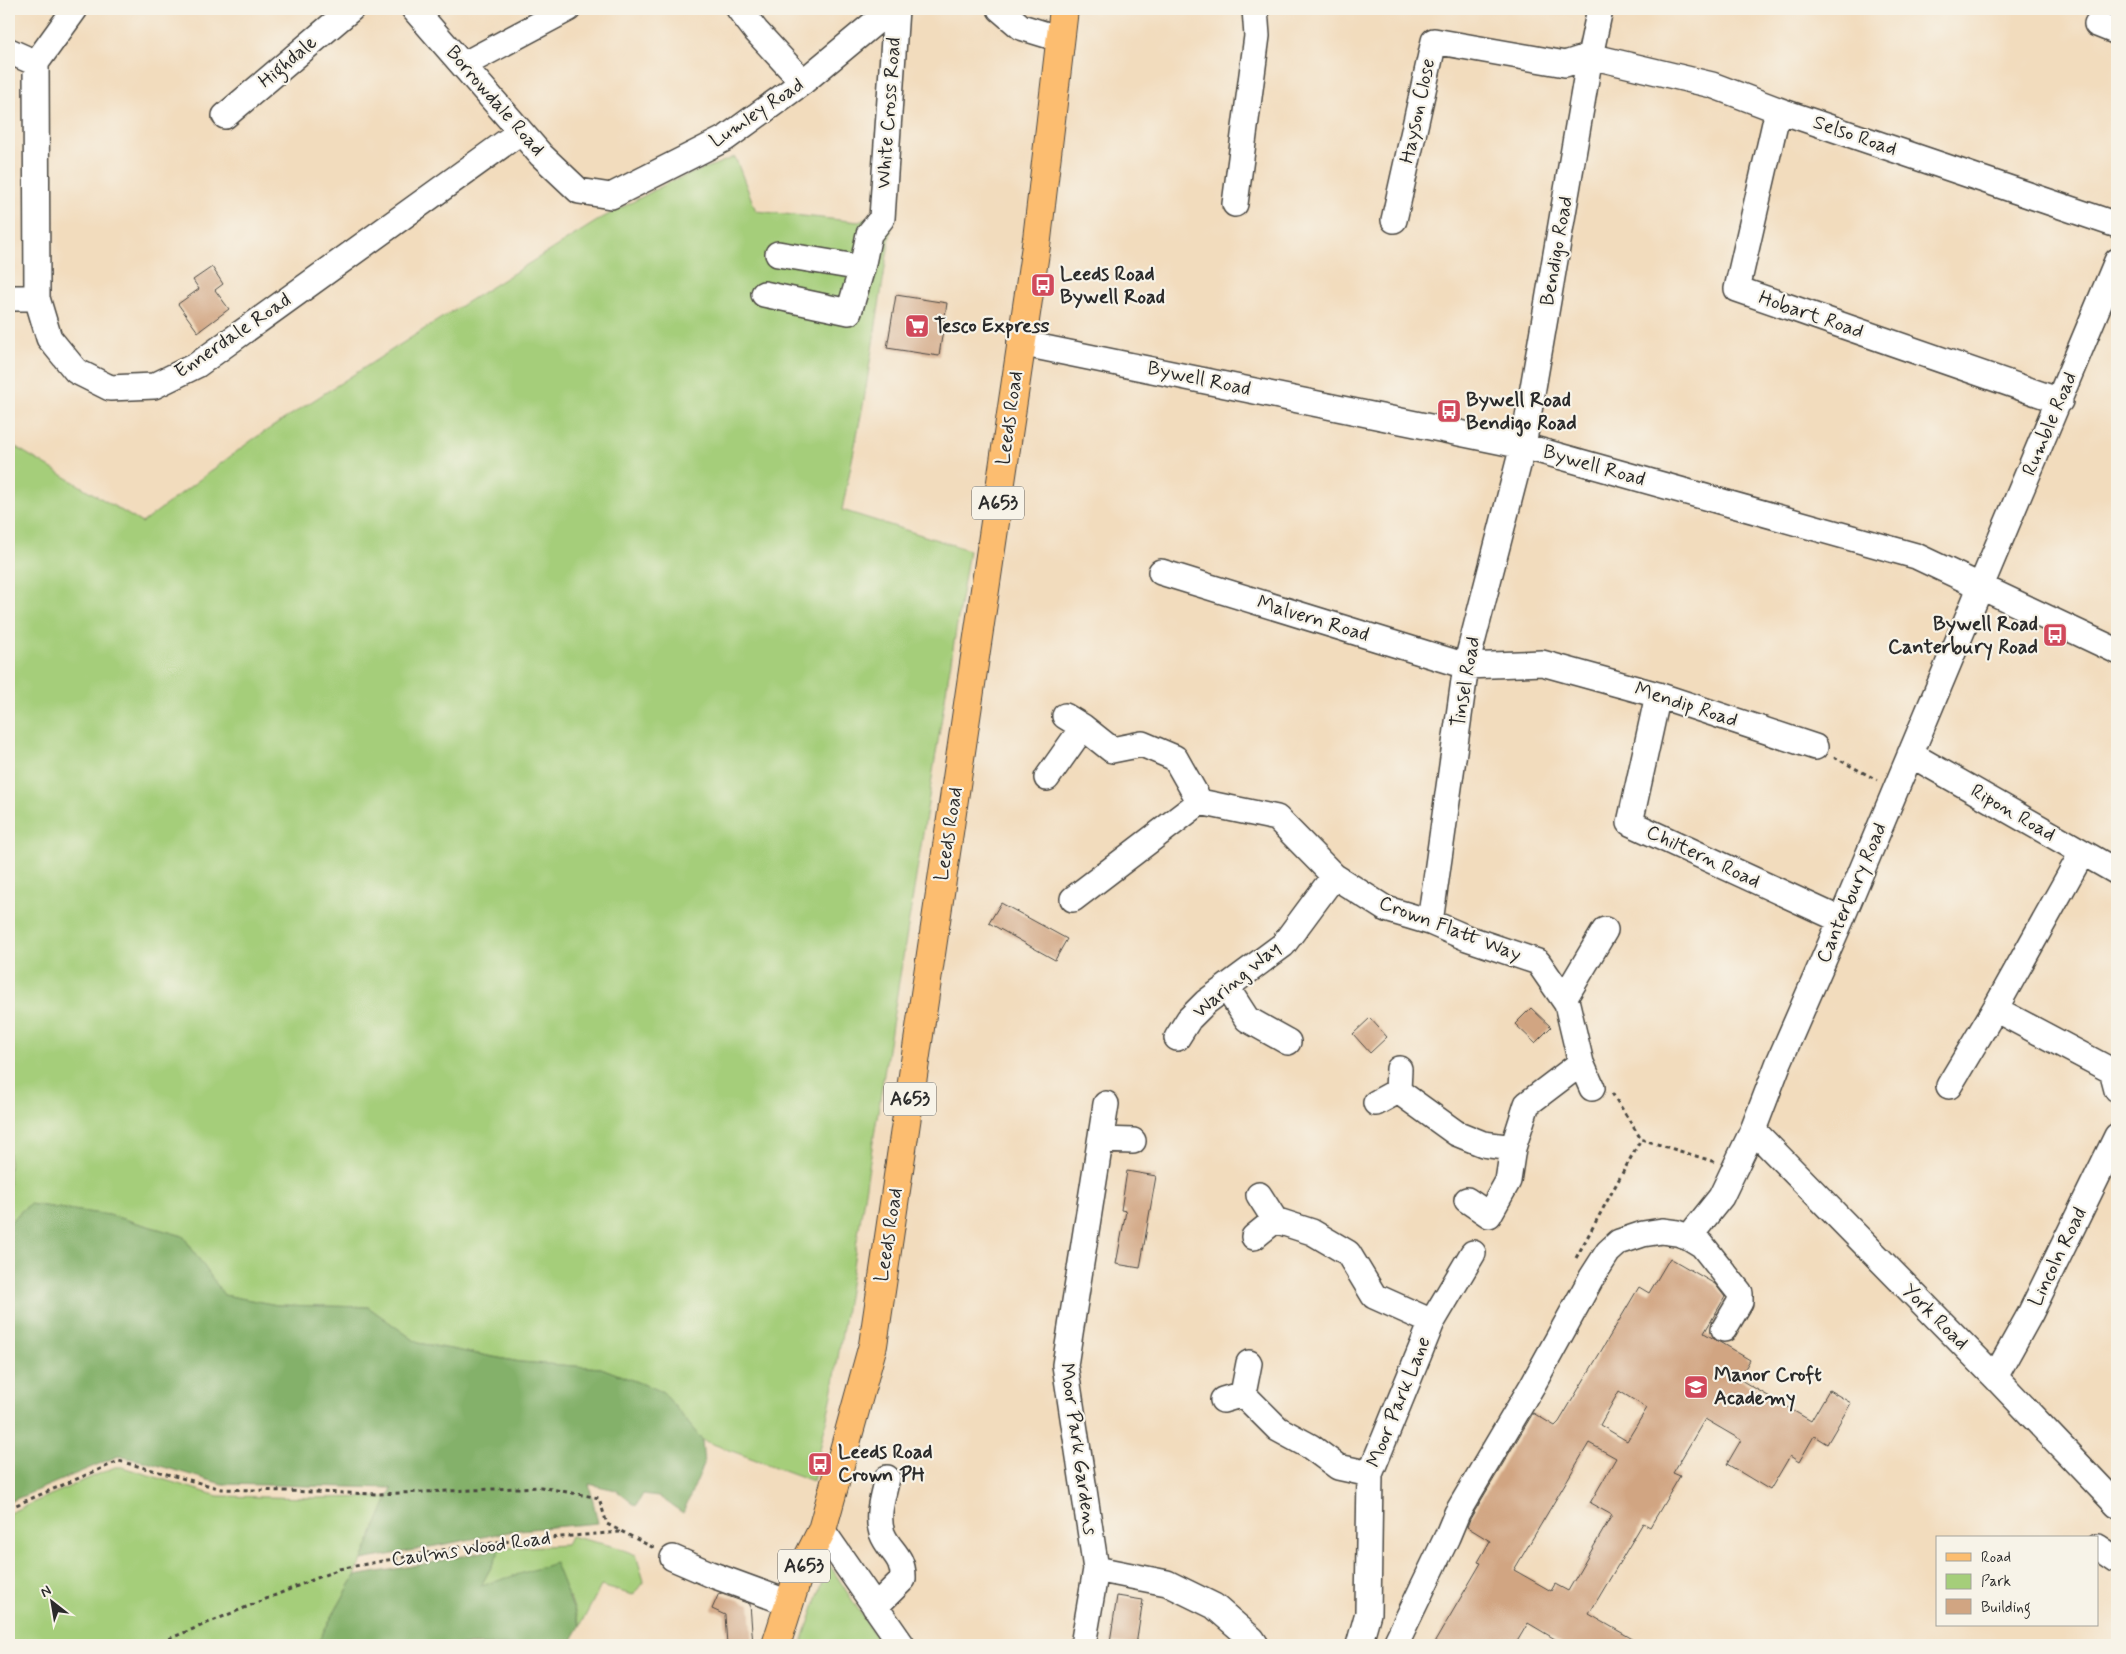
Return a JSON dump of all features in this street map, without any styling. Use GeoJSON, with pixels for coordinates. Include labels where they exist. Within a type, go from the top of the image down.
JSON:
{"type":"FeatureCollection","features":[{"type":"Feature","properties":{"kind":"main road","name":"Leeds Road"},"geometry":{"type":"LineString","coordinates":[[776,1645],[797,1579],[822,1530],[873,1345],[1037,238],[1064,9]]}},
{"type":"Feature","properties":{"kind":"street"},"geometry":{"type":"LineString","coordinates":[[9,50],[36,63],[75,9]]}},
{"type":"Feature","properties":{"kind":"street","name":"Highdale"},"geometry":{"type":"LineString","coordinates":[[225,116],[351,9]]}},
{"type":"Feature","properties":{"kind":"street","name":"Borrowdale Road"},"geometry":{"type":"LineString","coordinates":[[414,9],[520,132],[579,191]]}},
{"type":"Feature","properties":{"kind":"street"},"geometry":{"type":"LineString","coordinates":[[463,65],[568,9]]}},
{"type":"Feature","properties":{"kind":"street"},"geometry":{"type":"LineString","coordinates":[[739,9],[756,31],[803,82]]}},
{"type":"Feature","properties":{"kind":"street","name":"Lumley Road"},"geometry":{"type":"LineString","coordinates":[[579,191],[611,196],[726,138],[803,82],[891,9]]}},
{"type":"Feature","properties":{"kind":"street","name":"White Cross Road"},"geometry":{"type":"LineString","coordinates":[[862,268],[870,234],[882,218],[896,9]]}},
{"type":"Feature","properties":{"kind":"street"},"geometry":{"type":"LineString","coordinates":[[1000,9],[1021,26],[1060,39]]}},
{"type":"Feature","properties":{"kind":"street"},"geometry":{"type":"LineString","coordinates":[[1235,204],[1257,36],[1255,9]]}},
{"type":"Feature","properties":{"kind":"street","name":"Bendigo Road"},"geometry":{"type":"LineString","coordinates":[[1523,446],[1590,56],[1600,9]]}},
{"type":"Feature","properties":{"kind":"street","name":"Hayson Close"},"geometry":{"type":"LineString","coordinates":[[1394,220],[1434,41],[1565,64],[1590,56]]}},
{"type":"Feature","properties":{"kind":"street","name":"Selso Road"},"geometry":{"type":"LineString","coordinates":[[1590,56],[1712,85],[1778,110],[2117,225]]}},
{"type":"Feature","properties":{"kind":"street","name":"Ennerdale Road"},"geometry":{"type":"LineString","coordinates":[[36,63],[37,298],[49,338],[76,371],[110,388],[154,386],[197,365],[520,132]]}},
{"type":"Feature","properties":{"kind":"street","name":"Hobart Road"},"geometry":{"type":"LineString","coordinates":[[1778,110],[1736,289],[2060,401]]}},
{"type":"Feature","properties":{"kind":"street"},"geometry":{"type":"LineString","coordinates":[[764,294],[849,312],[862,268],[778,254]]}},
{"type":"Feature","properties":{"kind":"street","name":"Rumble Road"},"geometry":{"type":"LineString","coordinates":[[1980,587],[2060,401],[2117,261]]}},
{"type":"Feature","properties":{"kind":"street"},"geometry":{"type":"LineString","coordinates":[[9,298],[37,298]]}},
{"type":"Feature","properties":{"kind":"street","name":"Bywell Road"},"geometry":{"type":"LineString","coordinates":[[1020,343],[1523,446],[1916,556],[2117,651]]}},
{"type":"Feature","properties":{"kind":"street","name":"Tinsel Road"},"geometry":{"type":"LineString","coordinates":[[1430,922],[1466,666],[1523,446]]}},
{"type":"Feature","properties":{"kind":"street","name":"Malvern Road"},"geometry":{"type":"LineString","coordinates":[[1161,572],[1466,666]]}},
{"type":"Feature","properties":{"kind":"street","name":"Canterbury Road"},"geometry":{"type":"LineString","coordinates":[[1690,1237],[1721,1197],[1753,1130],[1778,1062],[1841,920],[1980,587]]}},
{"type":"Feature","properties":{"kind":"street","name":"Mendip Road"},"geometry":{"type":"LineString","coordinates":[[1466,666],[1542,663],[1658,695],[1815,747]]}},
{"type":"Feature","properties":{"kind":"street","name":"Chiltern Road"},"geometry":{"type":"LineString","coordinates":[[1658,695],[1630,823],[1841,920]]}},
{"type":"Feature","properties":{"kind":"street"},"geometry":{"type":"LineString","coordinates":[[1047,778],[1074,721],[1112,750],[1142,744],[1175,758],[1200,802],[1073,899]]}},
{"type":"Feature","properties":{"kind":"street","name":"Ripon Road"},"geometry":{"type":"LineString","coordinates":[[1910,754],[2117,872]]}},
{"type":"Feature","properties":{"kind":"street","name":"Crown Flatt Way"},"geometry":{"type":"LineString","coordinates":[[1200,802],[1277,818],[1334,876],[1386,909],[1430,922],[1467,938],[1538,962],[1567,1004],[1581,1062],[1592,1088]]}},
{"type":"Feature","properties":{"kind":"street"},"geometry":{"type":"LineString","coordinates":[[1950,1086],[1996,1009],[2082,853]]}},
{"type":"Feature","properties":{"kind":"street","name":"Waring Way"},"geometry":{"type":"LineString","coordinates":[[1177,1038],[1190,1019],[1206,1002],[1283,945],[1334,876]]}},
{"type":"Feature","properties":{"kind":"street"},"geometry":{"type":"LineString","coordinates":[[1564,999],[1605,930]]}},
{"type":"Feature","properties":{"kind":"street"},"geometry":{"type":"LineString","coordinates":[[1227,988],[1247,1019],[1288,1042]]}},
{"type":"Feature","properties":{"kind":"street"},"geometry":{"type":"LineString","coordinates":[[1996,1009],[2112,1071],[2117,1090]]}},
{"type":"Feature","properties":{"kind":"street"},"geometry":{"type":"LineString","coordinates":[[1467,1200],[1489,1215],[1508,1181],[1513,1148],[1527,1104],[1581,1062]]}},
{"type":"Feature","properties":{"kind":"street"},"geometry":{"type":"LineString","coordinates":[[1376,1104],[1399,1080],[1456,1133],[1483,1144],[1513,1148]]}},
{"type":"Feature","properties":{"kind":"street","name":"Moor Park Gardens"},"geometry":{"type":"LineString","coordinates":[[1083,1645],[1096,1569],[1065,1365],[1106,1104]]}},
{"type":"Feature","properties":{"kind":"street","name":"York Road"},"geometry":{"type":"LineString","coordinates":[[1753,1130],[2116,1500]]}},
{"type":"Feature","properties":{"kind":"street","name":"Lincoln Road"},"geometry":{"type":"LineString","coordinates":[[1995,1377],[2030,1314],[2117,1136]]}},
{"type":"Feature","properties":{"kind":"street"},"geometry":{"type":"LineString","coordinates":[[1101,1140],[1133,1142]]}},
{"type":"Feature","properties":{"kind":"street"},"geometry":{"type":"LineString","coordinates":[[1254,1237],[1275,1220],[1259,1195]]}},
{"type":"Feature","properties":{"kind":"street","name":"Moor Park Lane"},"geometry":{"type":"LineString","coordinates":[[1275,1220],[1312,1232],[1348,1252],[1374,1296],[1432,1322],[1370,1474],[1368,1612],[1359,1645]]}},
{"type":"Feature","properties":{"kind":"street"},"geometry":{"type":"LineString","coordinates":[[1395,1645],[1447,1538],[1457,1513],[1537,1378],[1592,1277],[1608,1252],[1620,1242],[1643,1234],[1662,1231],[1690,1237],[1702,1245],[1740,1293],[1740,1302],[1724,1329]]}},
{"type":"Feature","properties":{"kind":"street"},"geometry":{"type":"LineString","coordinates":[[1432,1322],[1473,1253]]}},
{"type":"Feature","properties":{"kind":"street"},"geometry":{"type":"LineString","coordinates":[[1249,1363],[1233,1397],[1278,1429],[1311,1447],[1338,1467],[1370,1474]]}},
{"type":"Feature","properties":{"kind":"street"},"geometry":{"type":"LineString","coordinates":[[875,1607],[902,1579],[903,1567],[882,1533],[880,1521],[880,1507],[887,1478]]}},
{"type":"Feature","properties":{"kind":"street"},"geometry":{"type":"LineString","coordinates":[[822,1530],[902,1645]]}},
{"type":"Feature","properties":{"kind":"street"},"geometry":{"type":"LineString","coordinates":[[2098,1547],[2117,1560]]}},
{"type":"Feature","properties":{"kind":"street"},"geometry":{"type":"LineString","coordinates":[[673,1558],[710,1574],[789,1603]]}},
{"type":"Feature","properties":{"kind":"street"},"geometry":{"type":"LineString","coordinates":[[1096,1569],[1167,1583],[1214,1606],[1252,1639],[1256,1645]]}},
{"type":"Feature","properties":{"kind":"path"},"geometry":{"type":"LineString","coordinates":[[1815,747],[1895,789]]}},
{"type":"Feature","properties":{"kind":"path"},"geometry":{"type":"LineString","coordinates":[[1592,1088],[1607,1084],[1641,1139]]}},
{"type":"Feature","properties":{"kind":"path"},"geometry":{"type":"LineString","coordinates":[[9,1508],[120,1461],[222,1489],[376,1494],[541,1487],[599,1498],[607,1524],[673,1558]]}},
{"type":"Feature","properties":{"kind":"path","name":"Caulms Wood Road"},"geometry":{"type":"LineString","coordinates":[[154,1645],[339,1569],[501,1542],[620,1532]]}},
{"type":"Feature","properties":{"kind":"green space"},"geometry":{"type":"Polygon","coordinates":[[[735,157],[756,211],[859,222],[895,205],[864,400],[842,510],[969,550],[832,1395],[813,1481],[702,1440],[663,1392],[601,1368],[520,1362],[418,1343],[368,1307],[277,1305],[223,1295],[183,1236],[109,1215],[29,1204],[9,1223],[9,443],[142,523],[252,440],[443,317],[602,218],[670,182],[735,157]]]}},
{"type":"Feature","properties":{"kind":"green space"},"geometry":{"type":"Polygon","coordinates":[[[29,1204],[109,1215],[183,1236],[224,1295],[277,1305],[368,1307],[418,1343],[520,1362],[601,1368],[663,1392],[702,1440],[704,1464],[683,1513],[658,1496],[643,1494],[636,1506],[616,1490],[589,1484],[598,1523],[519,1530],[362,1560],[392,1488],[222,1484],[143,1461],[118,1456],[9,1502],[9,1223],[29,1204]]]}},
{"type":"Feature","properties":{"kind":"green space"},"geometry":{"type":"Polygon","coordinates":[[[115,1467],[122,1467],[218,1496],[389,1497],[355,1576],[316,1645],[9,1645],[9,1513],[115,1467]]]}},
{"type":"Feature","properties":{"kind":"green space"},"geometry":{"type":"Polygon","coordinates":[[[570,1536],[616,1547],[636,1555],[644,1581],[633,1595],[601,1586],[580,1626],[570,1597],[481,1586],[501,1548],[566,1545],[570,1536]]]}},
{"type":"Feature","properties":{"kind":"green space"},"geometry":{"type":"Polygon","coordinates":[[[501,1548],[481,1586],[555,1563],[580,1626],[569,1645],[316,1645],[355,1576],[501,1548]]]}},
{"type":"Feature","properties":{"kind":"green space"},"geometry":{"type":"Polygon","coordinates":[[[829,1564],[881,1645],[801,1645],[829,1564]]]}},
{"type":"Feature","properties":{"kind":"building"},"geometry":{"type":"Polygon","coordinates":[[[212,267],[223,284],[215,290],[229,309],[198,332],[178,304],[199,289],[193,280],[212,267]]]}},
{"type":"Feature","properties":{"kind":"building","name":"Tesco Express"},"geometry":{"type":"Polygon","coordinates":[[[896,295],[947,303],[939,356],[887,348],[896,295]]]}},
{"type":"Feature","properties":{"kind":"building"},"geometry":{"type":"Polygon","coordinates":[[[1001,903],[1067,939],[1055,960],[989,923],[1001,903]]]}},
{"type":"Feature","properties":{"kind":"building"},"geometry":{"type":"Polygon","coordinates":[[[1531,1008],[1551,1027],[1535,1043],[1515,1024],[1531,1008]]]}},
{"type":"Feature","properties":{"kind":"building"},"geometry":{"type":"Polygon","coordinates":[[[1370,1018],[1387,1037],[1370,1053],[1353,1034],[1370,1018]]]}},
{"type":"Feature","properties":{"kind":"building"},"geometry":{"type":"Polygon","coordinates":[[[1127,1171],[1156,1176],[1140,1268],[1116,1264],[1126,1211],[1121,1210],[1127,1171]]]}},
{"type":"Feature","properties":{"kind":"building"},"geometry":{"type":"Polygon","coordinates":[[[1670,1258],[1715,1284],[1725,1297],[1704,1333],[1750,1360],[1739,1379],[1811,1421],[1829,1390],[1851,1403],[1827,1444],[1814,1436],[1799,1462],[1790,1456],[1770,1490],[1727,1464],[1741,1440],[1705,1419],[1673,1473],[1680,1476],[1650,1527],[1643,1523],[1589,1614],[1643,1645],[1565,1645],[1528,1623],[1515,1645],[1433,1645],[1481,1563],[1478,1562],[1490,1541],[1467,1527],[1470,1519],[1533,1413],[1555,1426],[1559,1422],[1639,1287],[1649,1293],[1670,1258]],[[1619,1391],[1600,1425],[1627,1441],[1647,1408],[1619,1391]],[[1589,1443],[1514,1570],[1551,1591],[1555,1584],[1568,1591],[1612,1515],[1590,1503],[1616,1458],[1589,1443]]]}},
{"type":"Feature","properties":{"kind":"building"},"geometry":{"type":"Polygon","coordinates":[[[719,1593],[750,1604],[753,1645],[727,1645],[725,1615],[712,1609],[719,1593]]]}},
{"type":"Feature","properties":{"kind":"building"},"geometry":{"type":"Polygon","coordinates":[[[1117,1596],[1143,1600],[1136,1645],[1110,1642],[1117,1596]]]}},
{"type":"Feature","properties":{"kind":"place","name":"Leeds Road Bywell Road"},"geometry":{"type":"Point","coordinates":[1043,285]}},
{"type":"Feature","properties":{"kind":"place","name":"Tesco Express"},"geometry":{"type":"Point","coordinates":[917,326]}},
{"type":"Feature","properties":{"kind":"place","name":"Bywell Road Bendigo Road"},"geometry":{"type":"Point","coordinates":[1449,411]}},
{"type":"Feature","properties":{"kind":"place","name":"Bywell Road Canterbury Road"},"geometry":{"type":"Point","coordinates":[2055,635]}},
{"type":"Feature","properties":{"kind":"place","name":"Manor Croft Academy"},"geometry":{"type":"Point","coordinates":[1696,1387]}},
{"type":"Feature","properties":{"kind":"place","name":"Leeds Road Crown PH"},"geometry":{"type":"Point","coordinates":[820,1464]}}]}
